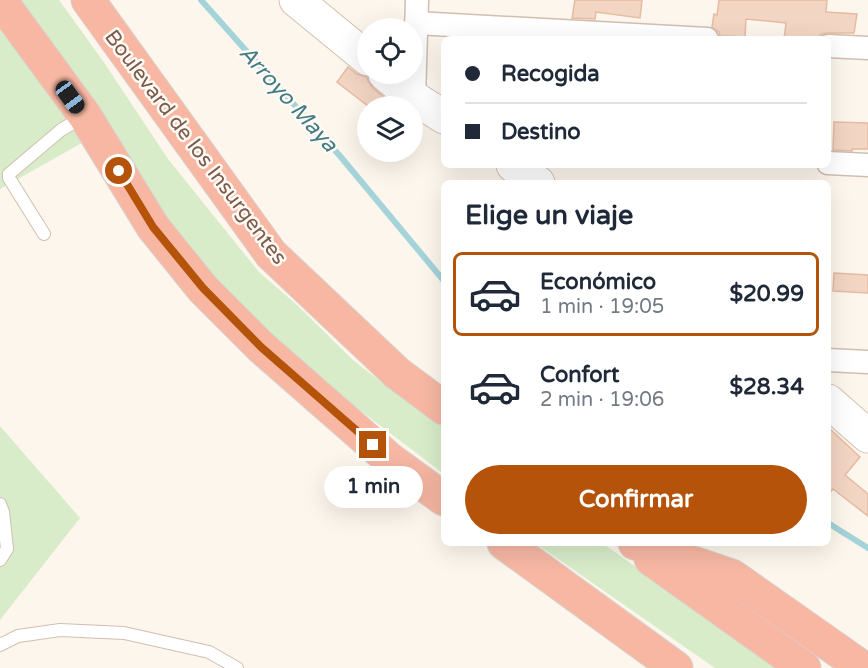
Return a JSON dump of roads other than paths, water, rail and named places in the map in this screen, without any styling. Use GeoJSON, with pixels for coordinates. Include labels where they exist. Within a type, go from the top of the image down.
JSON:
{"type":"FeatureCollection","features":[{"type":"Feature","properties":{"kind":"highway"},"geometry":{"type":"LineString","coordinates":[[0,0],[85,116],[153,227],[203,288],[261,347],[389,459],[441,497]]}},
{"type":"Feature","properties":{"kind":"highway","name":"Boulevard de los Insurgentes"},"geometry":{"type":"LineString","coordinates":[[88,0],[271,254],[397,373],[441,406]]}},
{"type":"Feature","properties":{"kind":"highway"},"geometry":{"type":"LineString","coordinates":[[508,546],[676,668]]}},
{"type":"Feature","properties":{"kind":"highway"},"geometry":{"type":"LineString","coordinates":[[633,546],[804,668]]}},
{"type":"Feature","properties":{"kind":"highway"},"geometry":{"type":"LineString","coordinates":[[643,546],[732,576],[863,668]]}},
{"type":"Feature","properties":{"kind":"street"},"geometry":{"type":"LineString","coordinates":[[296,0],[357,50]]}},
{"type":"Feature","properties":{"kind":"street"},"geometry":{"type":"LineString","coordinates":[[416,18],[417,0]]}},
{"type":"Feature","properties":{"kind":"street"},"geometry":{"type":"LineString","coordinates":[[423,23],[652,36]]}},
{"type":"Feature","properties":{"kind":"street"},"geometry":{"type":"LineString","coordinates":[[831,46],[868,48]]}},
{"type":"Feature","properties":{"kind":"street"},"geometry":{"type":"LineString","coordinates":[[397,84],[412,96]]}},
{"type":"Feature","properties":{"kind":"street"},"geometry":{"type":"LineString","coordinates":[[423,104],[441,115]]}},
{"type":"Feature","properties":{"kind":"street"},"geometry":{"type":"LineString","coordinates":[[831,163],[868,165]]}},
{"type":"Feature","properties":{"kind":"street"},"geometry":{"type":"LineString","coordinates":[[517,168],[534,180]]}},
{"type":"Feature","properties":{"kind":"street"},"geometry":{"type":"LineString","coordinates":[[831,360],[868,362]]}},
{"type":"Feature","properties":{"kind":"street"},"geometry":{"type":"LineString","coordinates":[[831,404],[868,436]]}},
{"type":"Feature","properties":{"kind":"lane"},"geometry":{"type":"LineString","coordinates":[[44,234],[9,178],[9,174],[61,130],[85,116]]}},
{"type":"Feature","properties":{"kind":"lane"},"geometry":{"type":"LineString","coordinates":[[0,504],[7,549],[0,560]]}},
{"type":"Feature","properties":{"kind":"lane"},"geometry":{"type":"LineString","coordinates":[[0,645],[18,636],[60,630],[124,633],[209,652],[237,668]]}},
{"type":"Feature","properties":{"kind":"waterway","name":"Arroyo Maya"},"geometry":{"type":"LineString","coordinates":[[201,0],[340,156],[441,277]]}},
{"type":"Feature","properties":{"kind":"waterway","name":"Arroyo Maya"},"geometry":{"type":"LineString","coordinates":[[831,525],[868,548]]}}]}
